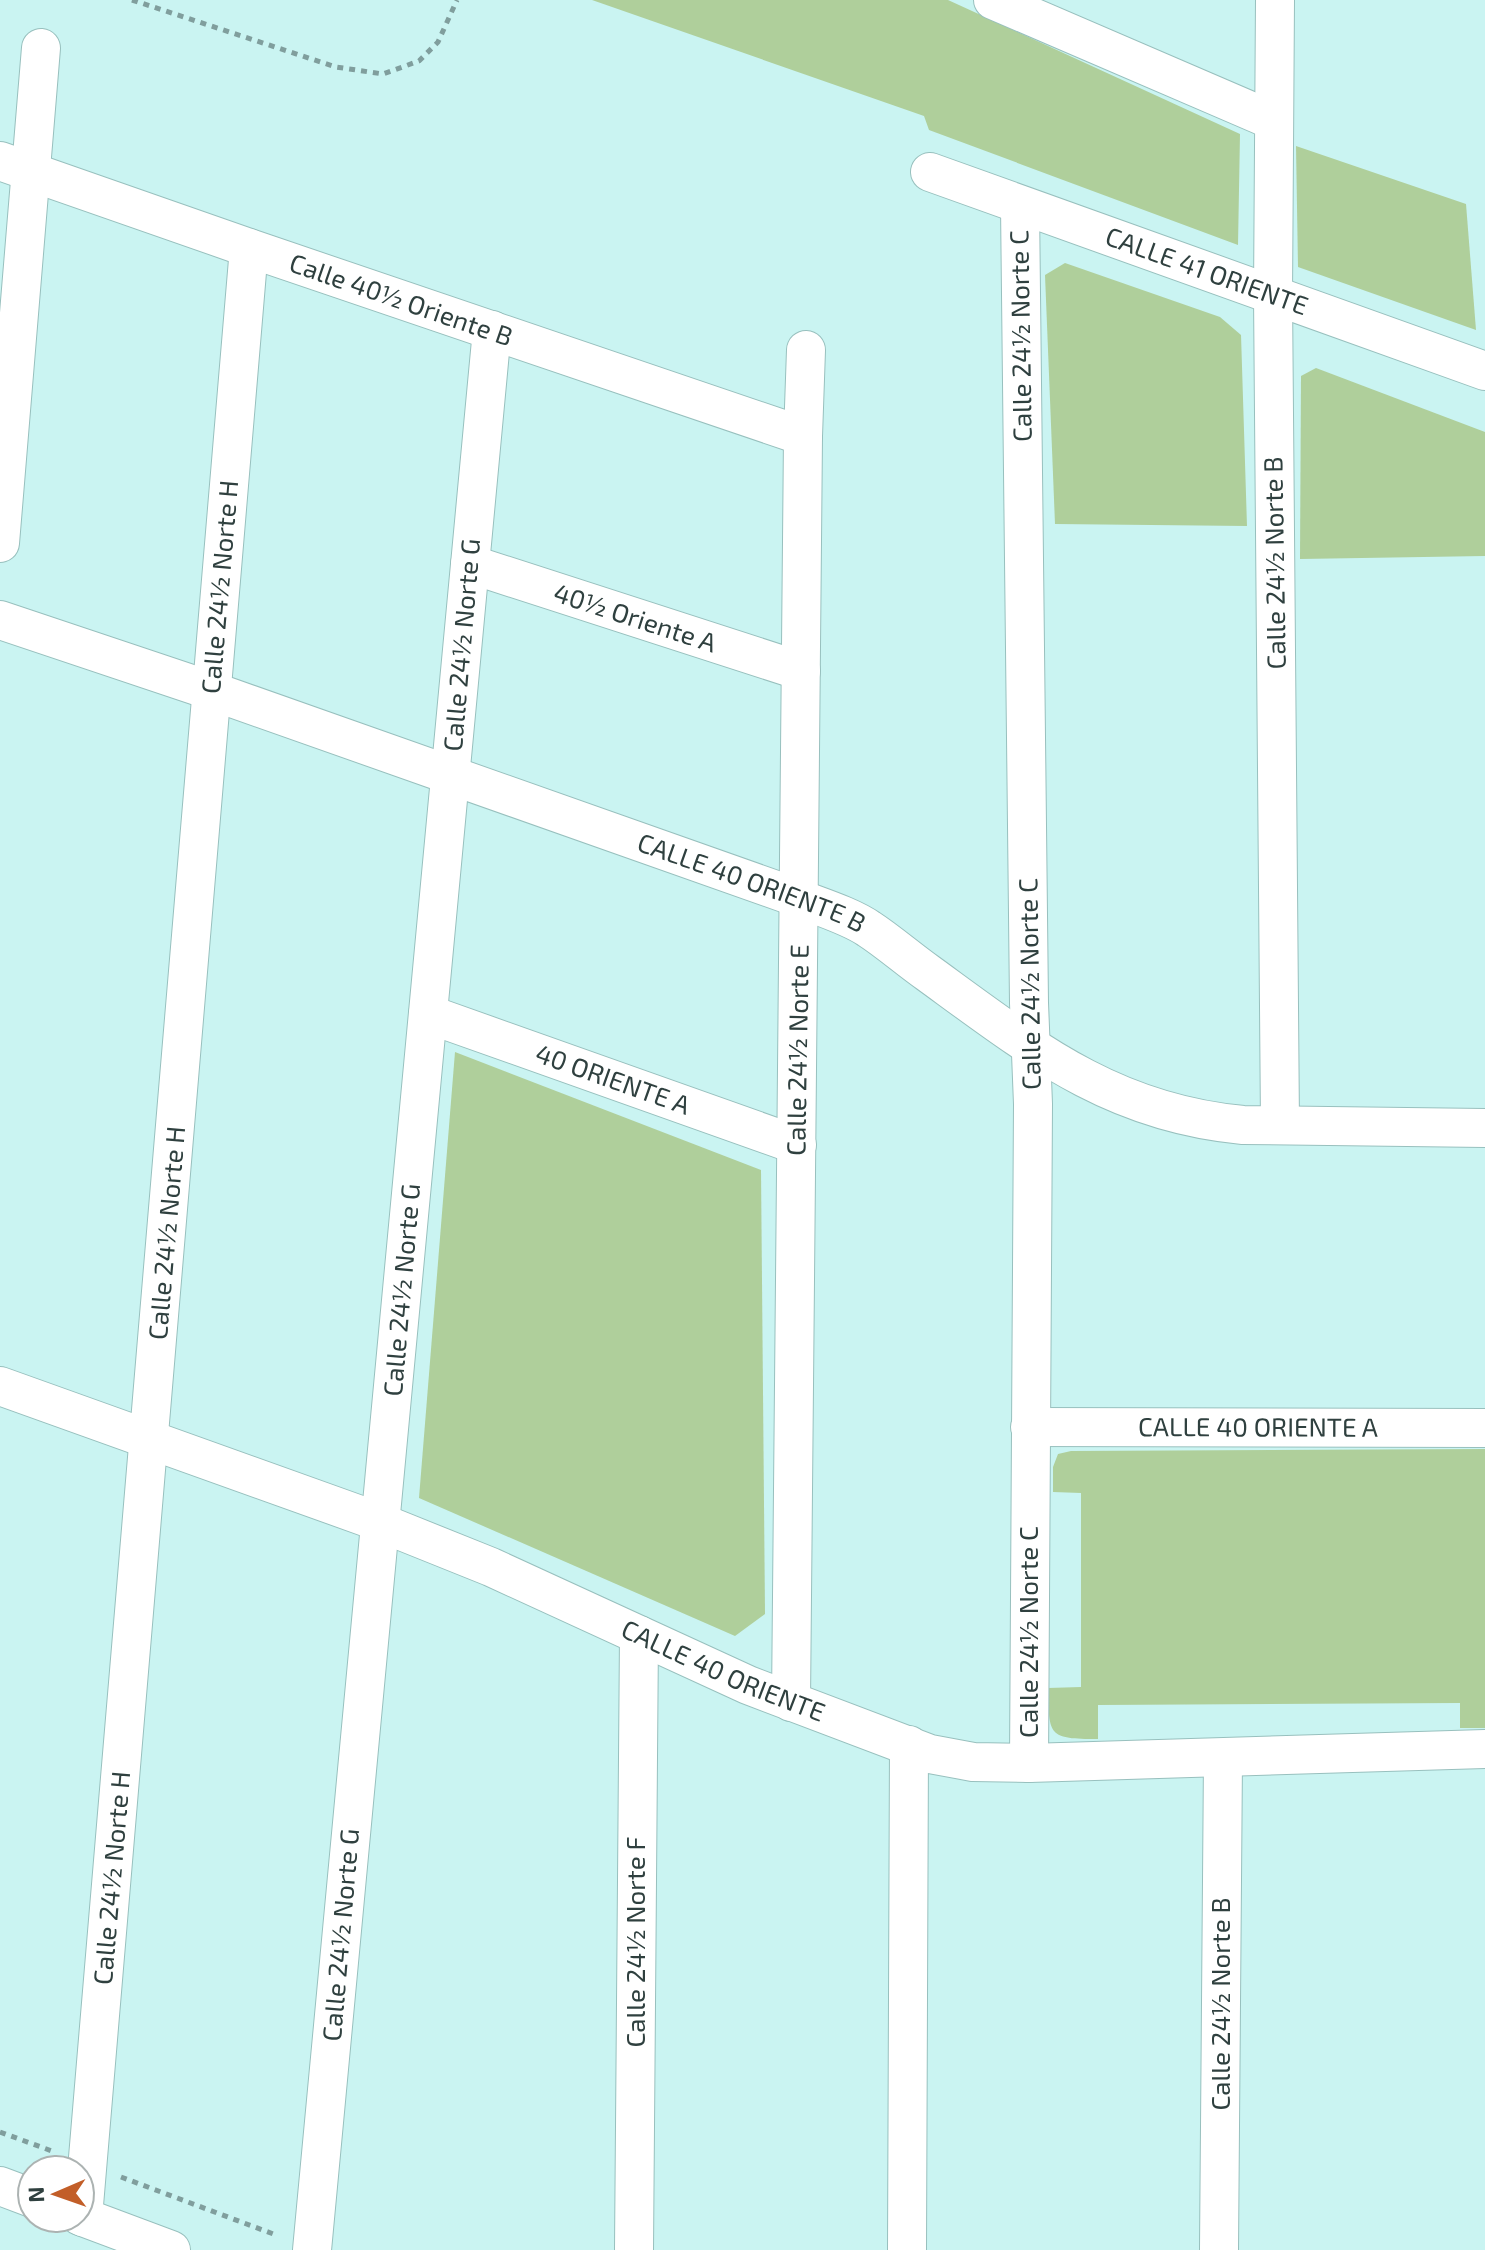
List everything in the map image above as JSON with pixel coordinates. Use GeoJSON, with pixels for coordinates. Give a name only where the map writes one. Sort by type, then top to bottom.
{"type":"FeatureCollection","features":[{"type":"Feature","properties":{"kind":"street"},"geometry":{"type":"LineString","coordinates":[[993,0],[1274,121]]}},
{"type":"Feature","properties":{"kind":"street","name":"Calle 24½ Norte B"},"geometry":{"type":"LineString","coordinates":[[1275,0],[1273,295],[1280,1125]]}},
{"type":"Feature","properties":{"kind":"street"},"geometry":{"type":"LineString","coordinates":[[0,543],[16,167],[41,48]]}},
{"type":"Feature","properties":{"kind":"street","name":"Calle 40½ Oriente B"},"geometry":{"type":"LineString","coordinates":[[16,167],[803,436]]}},
{"type":"Feature","properties":{"kind":"street","name":"CALLE 41 ORIENTE"},"geometry":{"type":"LineString","coordinates":[[930,172],[1485,371]]}},
{"type":"Feature","properties":{"kind":"street","name":"Calle 24½ Norte C"},"geometry":{"type":"LineString","coordinates":[[1020,205],[1033,1104],[1029,1763]]}},
{"type":"Feature","properties":{"kind":"street","name":"Calle 24½ Norte H"},"geometry":{"type":"LineString","coordinates":[[88,2154],[249,248]]}},
{"type":"Feature","properties":{"kind":"street","name":"Calle 24½ Norte G"},"geometry":{"type":"LineString","coordinates":[[312,2249],[492,330]]}},
{"type":"Feature","properties":{"kind":"street","name":"Calle 24½ Norte E"},"geometry":{"type":"LineString","coordinates":[[791,1702],[806,350]]}},
{"type":"Feature","properties":{"kind":"street","name":"40½ Oriente A"},"geometry":{"type":"LineString","coordinates":[[470,564],[801,671]]}},
{"type":"Feature","properties":{"kind":"street","name":"CALLE 40 ORIENTE B"},"geometry":{"type":"LineString","coordinates":[[0,620],[212,691],[799,898],[867,927],[1030,1046],[1080,1077],[1144,1105],[1211,1122],[1485,1128]]}},
{"type":"Feature","properties":{"kind":"street","name":"40 ORIENTE A"},"geometry":{"type":"LineString","coordinates":[[428,1014],[797,1145]]}},
{"type":"Feature","properties":{"kind":"street","name":"CALLE 40 ORIENTE"},"geometry":{"type":"LineString","coordinates":[[0,1386],[380,1522],[491,1567],[748,1685],[930,1754],[973,1762],[1029,1763],[1485,1749]]}},
{"type":"Feature","properties":{"kind":"street","name":"CALLE 40 ORIENTE A"},"geometry":{"type":"LineString","coordinates":[[1030,1427],[1485,1428]]}},
{"type":"Feature","properties":{"kind":"street","name":"Calle 24½ Norte F"},"geometry":{"type":"LineString","coordinates":[[634,2250],[639,1635]]}},
{"type":"Feature","properties":{"kind":"street"},"geometry":{"type":"LineString","coordinates":[[907,2250],[909,1745]]}},
{"type":"Feature","properties":{"kind":"street","name":"Calle 24½ Norte B"},"geometry":{"type":"LineString","coordinates":[[1219,2250],[1223,1758]]}},
{"type":"Feature","properties":{"kind":"street"},"geometry":{"type":"LineString","coordinates":[[96,2221],[171,2250]]}},
{"type":"Feature","properties":{"kind":"path"},"geometry":{"type":"LineString","coordinates":[[132,0],[336,67],[383,74],[419,61],[438,42],[457,0]]}},
{"type":"Feature","properties":{"kind":"path"},"geometry":{"type":"LineString","coordinates":[[0,2132],[60,2154]]}},
{"type":"Feature","properties":{"kind":"path"},"geometry":{"type":"LineString","coordinates":[[96,2167],[312,2249]]}},
{"type":"Feature","properties":{"kind":"green space"},"geometry":{"type":"Polygon","coordinates":[[[592,0],[948,0],[1240,134],[1238,245],[929,130],[924,116],[592,0]]]}},
{"type":"Feature","properties":{"kind":"green space"},"geometry":{"type":"Polygon","coordinates":[[[1296,146],[1466,204],[1476,330],[1298,267],[1296,146]]]}},
{"type":"Feature","properties":{"kind":"green space"},"geometry":{"type":"Polygon","coordinates":[[[1065,263],[1220,317],[1241,335],[1247,526],[1055,524],[1045,275],[1065,263]]]}},
{"type":"Feature","properties":{"kind":"green space"},"geometry":{"type":"Polygon","coordinates":[[[1316,368],[1485,432],[1485,556],[1300,559],[1301,376],[1316,368]]]}},
{"type":"Feature","properties":{"kind":"green space"},"geometry":{"type":"Polygon","coordinates":[[[455,1052],[761,1170],[765,1614],[735,1636],[419,1498],[455,1052]]]}},
{"type":"Feature","properties":{"kind":"green space"},"geometry":{"type":"Polygon","coordinates":[[[1485,1449],[1485,1728],[1460,1728],[1460,1703],[1098,1705],[1098,1739],[1069,1738],[1055,1732],[1049,1716],[1048,1688],[1081,1687],[1081,1493],[1053,1492],[1053,1467],[1058,1454],[1071,1451],[1485,1449]]]}}]}
